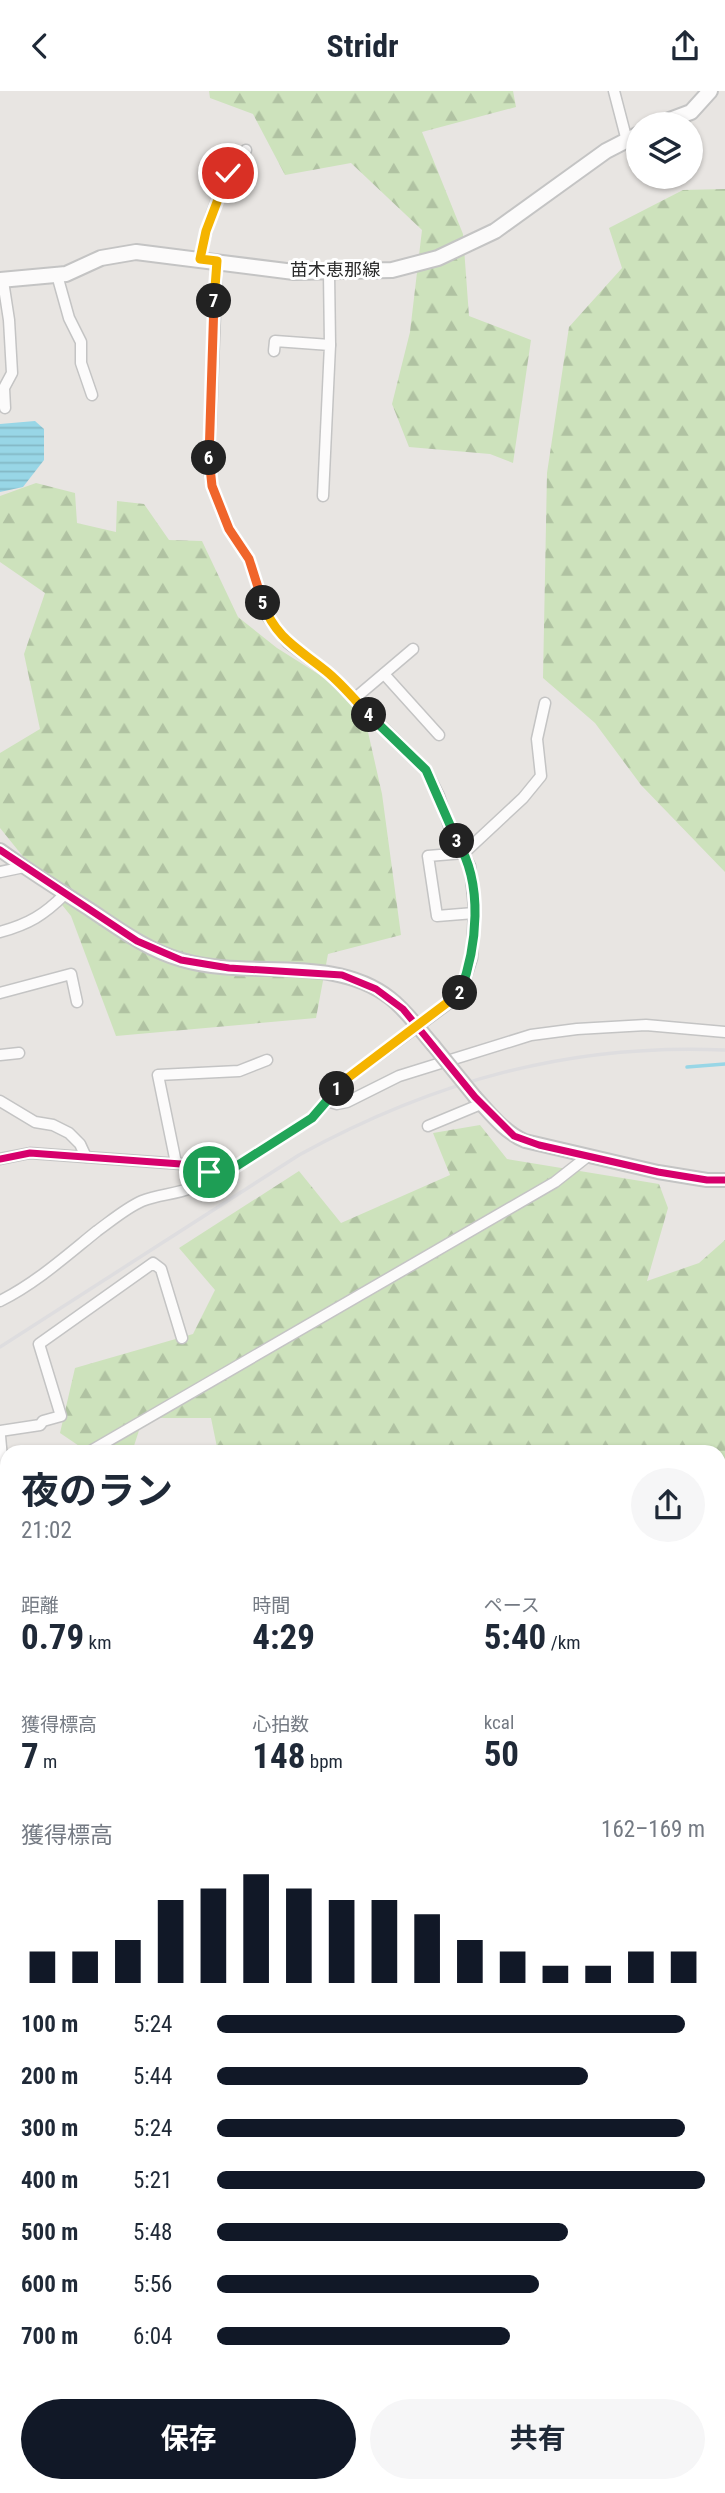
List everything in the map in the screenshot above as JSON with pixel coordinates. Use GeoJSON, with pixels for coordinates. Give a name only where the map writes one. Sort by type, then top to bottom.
{"type":"FeatureCollection","features":[{"type":"Feature","properties":{"kind":"main road"},"geometry":{"type":"LineString","coordinates":[[691,112],[710,91]]}},
{"type":"Feature","properties":{"kind":"main road","name":"苗木恵那線"},"geometry":{"type":"LineString","coordinates":[[2,281],[57,275],[119,253],[159,253],[294,272],[392,270],[438,258],[509,223],[591,161],[626,142]]}},
{"type":"Feature","properties":{"kind":"street"},"geometry":{"type":"LineString","coordinates":[[614,91],[626,121]]}},
{"type":"Feature","properties":{"kind":"street"},"geometry":{"type":"LineString","coordinates":[[200,259],[206,231],[228,173],[246,150]]}},
{"type":"Feature","properties":{"kind":"street"},"geometry":{"type":"LineString","coordinates":[[0,1159],[30,1153],[176,1163],[192,1165],[209,1172],[232,1169],[312,1118],[349,1077],[460,995],[472,958],[474,912],[470,866],[451,832],[439,796],[426,770],[327,672],[288,643],[267,616],[249,559],[229,529],[212,486],[209,447],[217,261]]}},
{"type":"Feature","properties":{"kind":"street"},"geometry":{"type":"LineString","coordinates":[[323,496],[330,345],[329,273]]}},
{"type":"Feature","properties":{"kind":"street"},"geometry":{"type":"LineString","coordinates":[[57,275],[69,318],[81,342],[82,363],[92,395]]}},
{"type":"Feature","properties":{"kind":"street"},"geometry":{"type":"LineString","coordinates":[[2,281],[9,320],[12,373],[4,388],[5,408]]}},
{"type":"Feature","properties":{"kind":"street"},"geometry":{"type":"LineString","coordinates":[[274,351],[275,341],[330,345]]}},
{"type":"Feature","properties":{"kind":"street"},"geometry":{"type":"LineString","coordinates":[[354,699],[413,649]]}},
{"type":"Feature","properties":{"kind":"street"},"geometry":{"type":"LineString","coordinates":[[384,674],[439,735]]}},
{"type":"Feature","properties":{"kind":"street"},"geometry":{"type":"LineString","coordinates":[[474,912],[438,916],[428,856],[464,853],[523,798],[541,776],[537,739],[545,703]]}},
{"type":"Feature","properties":{"kind":"street"},"geometry":{"type":"LineString","coordinates":[[0,850],[137,941],[181,960],[220,967],[328,974],[365,983],[403,1009],[478,1100],[514,1136],[539,1145],[658,1172],[707,1180],[725,1180]]}},
{"type":"Feature","properties":{"kind":"street"},"geometry":{"type":"LineString","coordinates":[[0,872],[24,867]]}},
{"type":"Feature","properties":{"kind":"street"},"geometry":{"type":"LineString","coordinates":[[0,932],[46,914],[65,894]]}},
{"type":"Feature","properties":{"kind":"street"},"geometry":{"type":"LineString","coordinates":[[0,993],[71,974],[77,1002]]}},
{"type":"Feature","properties":{"kind":"street"},"geometry":{"type":"LineString","coordinates":[[327,1101],[337,1104],[347,1102],[399,1076],[531,1035],[646,1025],[725,1032]]}},
{"type":"Feature","properties":{"kind":"street"},"geometry":{"type":"LineString","coordinates":[[0,1055],[19,1053]]}},
{"type":"Feature","properties":{"kind":"street"},"geometry":{"type":"LineString","coordinates":[[176,1163],[158,1075],[239,1071],[267,1060]]}},
{"type":"Feature","properties":{"kind":"street"},"geometry":{"type":"LineString","coordinates":[[428,1126],[478,1100]]}},
{"type":"Feature","properties":{"kind":"street"},"geometry":{"type":"LineString","coordinates":[[0,1101],[34,1122],[53,1125],[69,1132],[86,1157]]}},
{"type":"Feature","properties":{"kind":"street"},"geometry":{"type":"LineString","coordinates":[[101,1445],[555,1182],[588,1156]]}},
{"type":"Feature","properties":{"kind":"street"},"geometry":{"type":"LineString","coordinates":[[0,1301],[47,1272],[118,1215],[143,1201],[164,1197],[202,1183],[209,1172]]}},
{"type":"Feature","properties":{"kind":"street"},"geometry":{"type":"LineString","coordinates":[[0,1433],[40,1425],[43,1421],[61,1416],[39,1344],[153,1263],[161,1269],[182,1338]]}},
{"type":"Feature","properties":{"kind":"green space"},"geometry":{"type":"Polygon","coordinates":[[[209,91],[513,91],[516,107],[422,132],[463,234],[469,316],[531,340],[513,463],[490,454],[409,447],[392,404],[410,332],[422,230],[351,163],[285,175],[253,114],[210,98],[209,91]]]}},
{"type":"Feature","properties":{"kind":"green space"},"geometry":{"type":"Polygon","coordinates":[[[725,189],[725,872],[641,785],[595,723],[543,678],[547,473],[569,327],[622,268],[609,228],[683,190],[725,189]]]}},
{"type":"Feature","properties":{"kind":"green space"},"geometry":{"type":"Polygon","coordinates":[[[36,483],[75,493],[77,523],[116,532],[117,501],[144,504],[169,540],[202,541],[238,617],[277,648],[361,701],[382,794],[401,935],[328,954],[316,1018],[116,1036],[71,916],[0,828],[0,753],[40,729],[24,654],[45,593],[0,562],[0,496],[36,483]]]}},
{"type":"Feature","properties":{"kind":"green space"},"geometry":{"type":"Polygon","coordinates":[[[480,1125],[507,1159],[659,1184],[668,1208],[647,1281],[699,1263],[725,1240],[725,1445],[217,1445],[211,1418],[143,1418],[134,1445],[78,1445],[60,1433],[75,1368],[193,1334],[215,1290],[179,1248],[299,1171],[341,1223],[450,1175],[433,1133],[480,1125]]]}},
{"type":"Feature","properties":{"kind":"water"},"geometry":{"type":"Polygon","coordinates":[[[35,421],[44,429],[44,460],[23,487],[0,492],[0,424],[35,421]]]}},
{"type":"Feature","properties":{"kind":"waterway"},"geometry":{"type":"LineString","coordinates":[[687,1067],[725,1064]]}},
{"type":"Feature","properties":{"kind":"railway"},"geometry":{"type":"LineString","coordinates":[[0,1347],[299,1155],[401,1106],[504,1072],[558,1061],[668,1049],[725,1050]]}},
{"type":"Feature","properties":{"kind":"cycle path"},"geometry":{"type":"LineString","coordinates":[[0,1159],[30,1153],[181,1164],[214,1173],[232,1169],[312,1118],[349,1077],[460,995],[472,958],[474,908],[470,866],[451,832],[439,796],[426,770],[327,672],[288,643],[267,616],[249,559],[229,528],[212,486],[209,468],[217,261]]}},
{"type":"Feature","properties":{"kind":"cycle path"},"geometry":{"type":"LineString","coordinates":[[0,850],[137,941],[181,960],[229,968],[342,975],[376,989],[403,1009],[475,1097],[514,1136],[539,1145],[658,1172],[707,1180],[725,1180]]}},
{"type":"Feature","properties":{"kind":"route"},"geometry":{"type":"LineString","coordinates":[[209,1172],[232,1169],[312,1118],[349,1077],[460,995],[472,958],[474,933],[470,866],[451,832],[439,796],[426,770],[327,672],[288,643],[267,616],[249,559],[229,529],[212,486],[209,468],[217,261],[200,259],[206,231],[228,173]]}}]}
